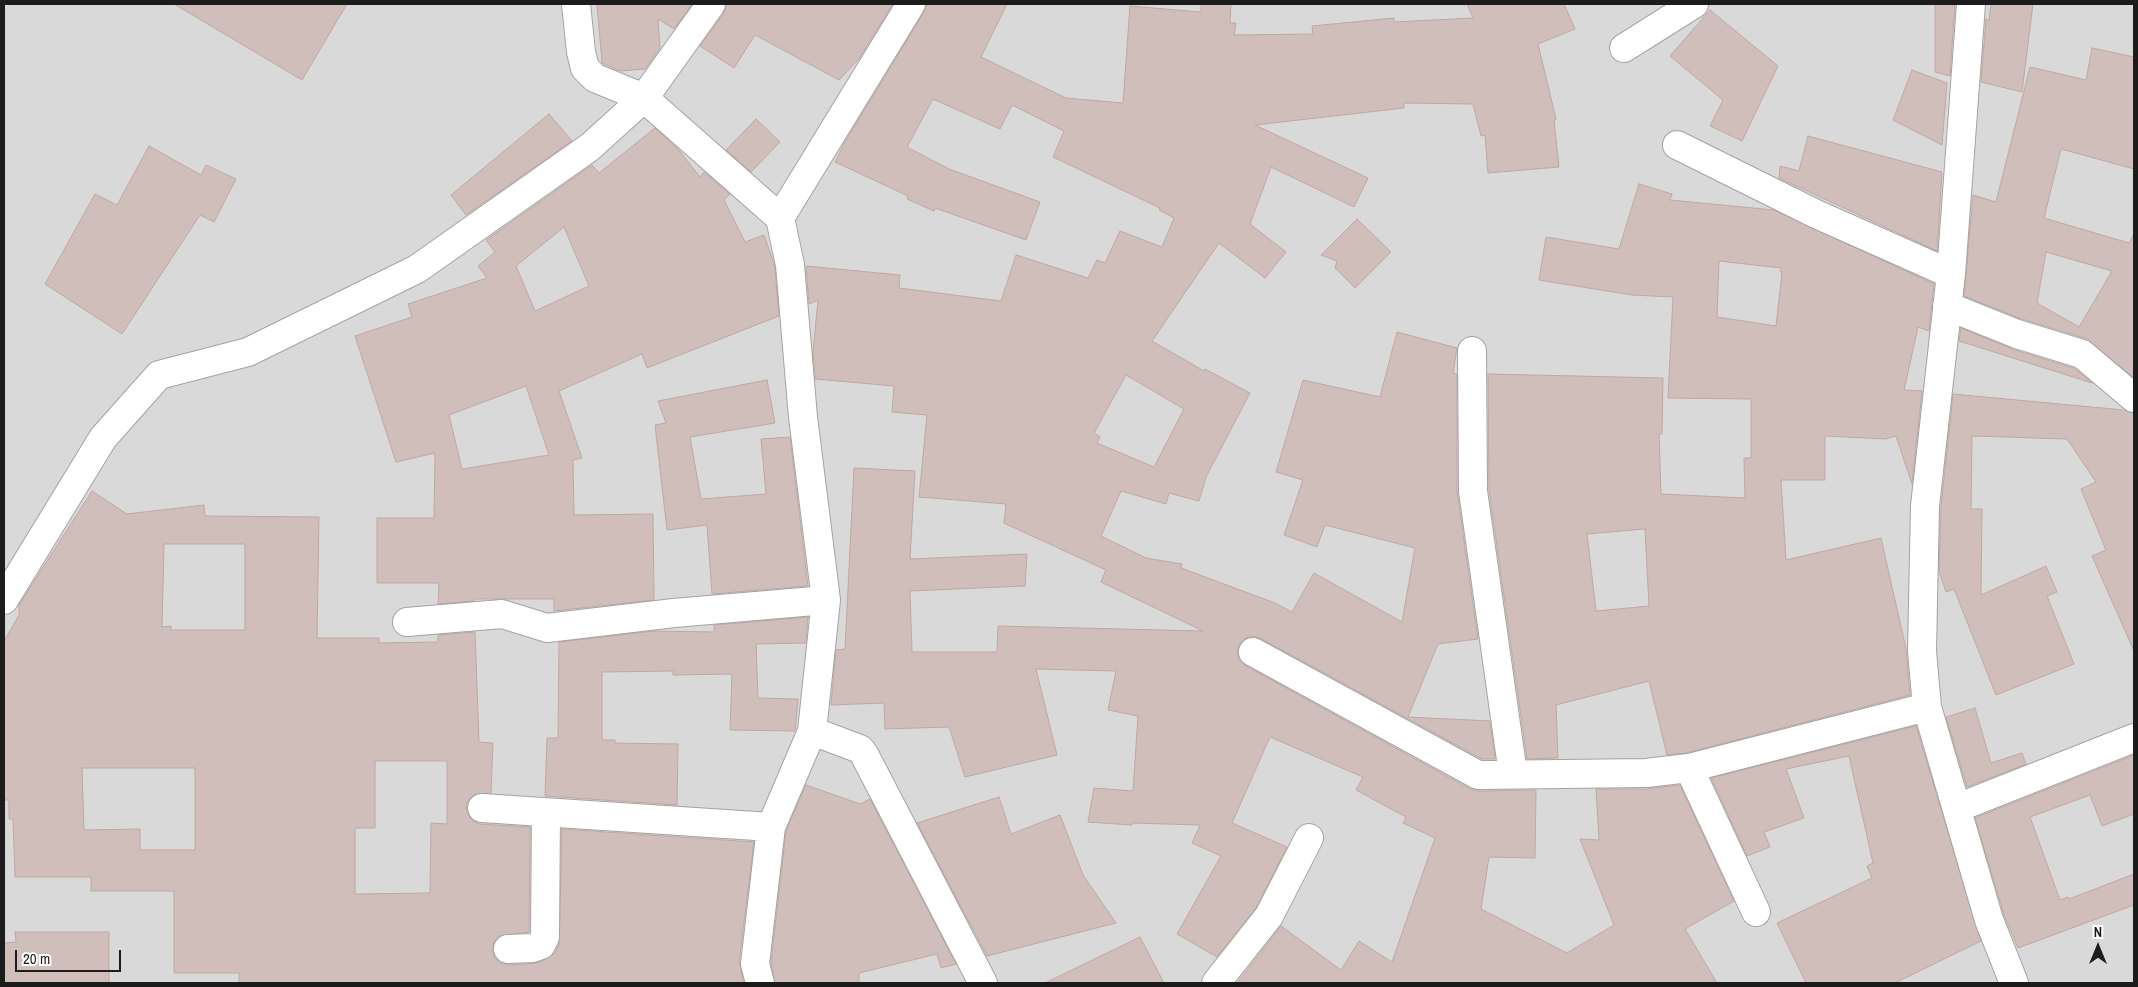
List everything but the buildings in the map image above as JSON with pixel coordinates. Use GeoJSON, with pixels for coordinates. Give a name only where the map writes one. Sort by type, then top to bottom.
{"type":"FeatureCollection","features":[{"type":"Feature","properties":{"kind":"street"},"geometry":{"type":"LineString","coordinates":[[576,4],[580,52],[585,68],[595,78],[644,98],[780,218],[790,265],[803,417],[826,600],[812,731],[770,827],[755,964],[760,983]]}},
{"type":"Feature","properties":{"kind":"street"},"geometry":{"type":"LineString","coordinates":[[4,600],[103,438],[159,375],[248,352],[418,269],[590,147],[644,98],[711,4]]}},
{"type":"Feature","properties":{"kind":"street"},"geometry":{"type":"LineString","coordinates":[[780,218],[911,4]]}},
{"type":"Feature","properties":{"kind":"street"},"geometry":{"type":"LineString","coordinates":[[1624,48],[1694,4]]}},
{"type":"Feature","properties":{"kind":"street"},"geometry":{"type":"LineString","coordinates":[[1971,4],[1951,274],[1925,506],[1922,651],[1927,707],[1989,920],[2014,983]]}},
{"type":"Feature","properties":{"kind":"street"},"geometry":{"type":"LineString","coordinates":[[1676,144],[1816,214],[1951,274]]}},
{"type":"Feature","properties":{"kind":"street"},"geometry":{"type":"LineString","coordinates":[[1947,306],[2017,334],[2082,354],[2134,398]]}},
{"type":"Feature","properties":{"kind":"street"},"geometry":{"type":"LineString","coordinates":[[1472,351],[1473,491],[1513,774]]}},
{"type":"Feature","properties":{"kind":"street"},"geometry":{"type":"LineString","coordinates":[[407,622],[502,614],[547,628],[674,613],[826,600]]}},
{"type":"Feature","properties":{"kind":"street"},"geometry":{"type":"LineString","coordinates":[[1253,652],[1478,775],[1646,773],[1689,768],[1927,707]]}},
{"type":"Feature","properties":{"kind":"street"},"geometry":{"type":"LineString","coordinates":[[812,731],[860,749],[864,754],[983,983]]}},
{"type":"Feature","properties":{"kind":"street"},"geometry":{"type":"LineString","coordinates":[[1957,808],[2134,738]]}},
{"type":"Feature","properties":{"kind":"street"},"geometry":{"type":"LineString","coordinates":[[1689,768],[1756,912]]}},
{"type":"Feature","properties":{"kind":"street"},"geometry":{"type":"LineString","coordinates":[[482,808],[770,827]]}},
{"type":"Feature","properties":{"kind":"street"},"geometry":{"type":"LineString","coordinates":[[508,949],[532,948],[541,945],[545,937],[546,813]]}},
{"type":"Feature","properties":{"kind":"street"},"geometry":{"type":"LineString","coordinates":[[1216,983],[1269,916],[1309,838]]}},
{"type":"Feature","properties":{"kind":"shaded area"},"geometry":{"type":"Polygon","coordinates":[[[4,4],[2134,4],[2134,983],[4,983],[4,4]]]}}]}
